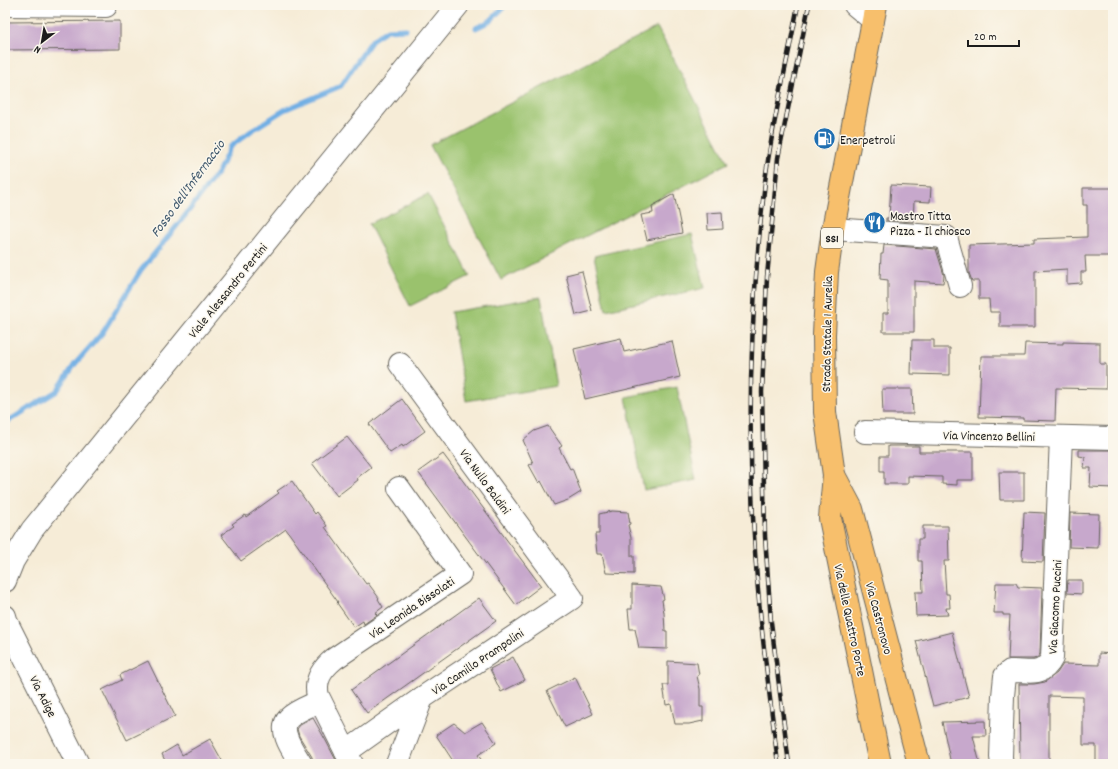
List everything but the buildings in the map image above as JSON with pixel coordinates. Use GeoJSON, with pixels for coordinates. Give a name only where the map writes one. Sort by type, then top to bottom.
{"type":"FeatureCollection","features":[{"type":"Feature","properties":{"kind":"main road","name":"Strada Statale 1 Aurelia"},"geometry":{"type":"LineString","coordinates":[[834,475],[825,412],[824,335],[827,272],[833,229],[874,13]]}},
{"type":"Feature","properties":{"kind":"main road","name":"Via delle Quattro Porte"},"geometry":{"type":"LineString","coordinates":[[834,475],[830,518],[880,764]]}},
{"type":"Feature","properties":{"kind":"main road","name":"Via Castronovo"},"geometry":{"type":"LineString","coordinates":[[834,475],[852,509],[919,764]]}},
{"type":"Feature","properties":{"kind":"street"},"geometry":{"type":"LineString","coordinates":[[5,5],[106,6]]}},
{"type":"Feature","properties":{"kind":"street","name":"Viale Alessandro Pertini"},"geometry":{"type":"LineString","coordinates":[[5,581],[13,561],[32,530],[458,5]]}},
{"type":"Feature","properties":{"kind":"street"},"geometry":{"type":"LineString","coordinates":[[855,5],[874,13]]}},
{"type":"Feature","properties":{"kind":"street"},"geometry":{"type":"LineString","coordinates":[[833,229],[946,237],[960,286]]}},
{"type":"Feature","properties":{"kind":"street","name":"Via Nullo Baldini"},"geometry":{"type":"LineString","coordinates":[[400,364],[572,598]]}},
{"type":"Feature","properties":{"kind":"street","name":"Via Vincenzo Bellini"},"geometry":{"type":"LineString","coordinates":[[864,432],[1113,438]]}},
{"type":"Feature","properties":{"kind":"street","name":"Via Giacomo Puccini"},"geometry":{"type":"LineString","coordinates":[[1002,764],[1003,696],[1005,676],[1010,671],[1041,671],[1048,666],[1052,658],[1060,437]]}},
{"type":"Feature","properties":{"kind":"street","name":"Via Leonida Bissolati"},"geometry":{"type":"LineString","coordinates":[[320,701],[317,692],[317,680],[323,668],[460,574],[399,488]]}},
{"type":"Feature","properties":{"kind":"street","name":"Via Camillo Prampolini"},"geometry":{"type":"LineString","coordinates":[[397,764],[422,698],[572,598]]}},
{"type":"Feature","properties":{"kind":"street","name":"Via Adige"},"geometry":{"type":"LineString","coordinates":[[7,621],[78,764]]}},
{"type":"Feature","properties":{"kind":"street"},"geometry":{"type":"LineString","coordinates":[[300,764],[285,734],[285,724],[290,717],[320,701],[349,758],[422,698]]}},
{"type":"Feature","properties":{"kind":"green space"},"geometry":{"type":"Polygon","coordinates":[[[657,27],[728,163],[501,280],[430,145],[657,27]]]}},
{"type":"Feature","properties":{"kind":"green space"},"geometry":{"type":"Polygon","coordinates":[[[428,194],[470,276],[410,306],[369,224],[428,194]]]}},
{"type":"Feature","properties":{"kind":"green space"},"geometry":{"type":"Polygon","coordinates":[[[692,234],[705,288],[606,310],[594,256],[692,234]]]}},
{"type":"Feature","properties":{"kind":"green space"},"geometry":{"type":"Polygon","coordinates":[[[541,297],[556,386],[466,401],[451,312],[541,297]]]}},
{"type":"Feature","properties":{"kind":"green space"},"geometry":{"type":"Polygon","coordinates":[[[677,387],[696,480],[644,490],[626,397],[677,387]]]}},
{"type":"Feature","properties":{"kind":"waterway","name":"Fosso dell'Infernaccio"},"geometry":{"type":"LineString","coordinates":[[476,28],[490,21],[506,5]]}},
{"type":"Feature","properties":{"kind":"waterway","name":"Fosso dell'Infernaccio"},"geometry":{"type":"LineString","coordinates":[[5,423],[57,391],[75,364],[103,332],[141,270],[218,172],[230,147],[251,131],[284,110],[341,86],[373,39],[387,30],[406,29]]}},
{"type":"Feature","properties":{"kind":"railway"},"geometry":{"type":"LineString","coordinates":[[778,764],[764,650],[756,564],[751,447],[752,358],[756,270],[765,182],[776,116],[798,5]]}},
{"type":"Feature","properties":{"kind":"railway"},"geometry":{"type":"LineString","coordinates":[[789,764],[771,622],[765,536],[762,392],[767,277],[778,158],[809,5]]}},
{"type":"Feature","properties":{"kind":"place","name":"Enerpetroli"},"geometry":{"type":"Point","coordinates":[825,139]}},
{"type":"Feature","properties":{"kind":"place","name":"Mastro Titta Pizza - Il chiosco"},"geometry":{"type":"Point","coordinates":[874,222]}}]}
